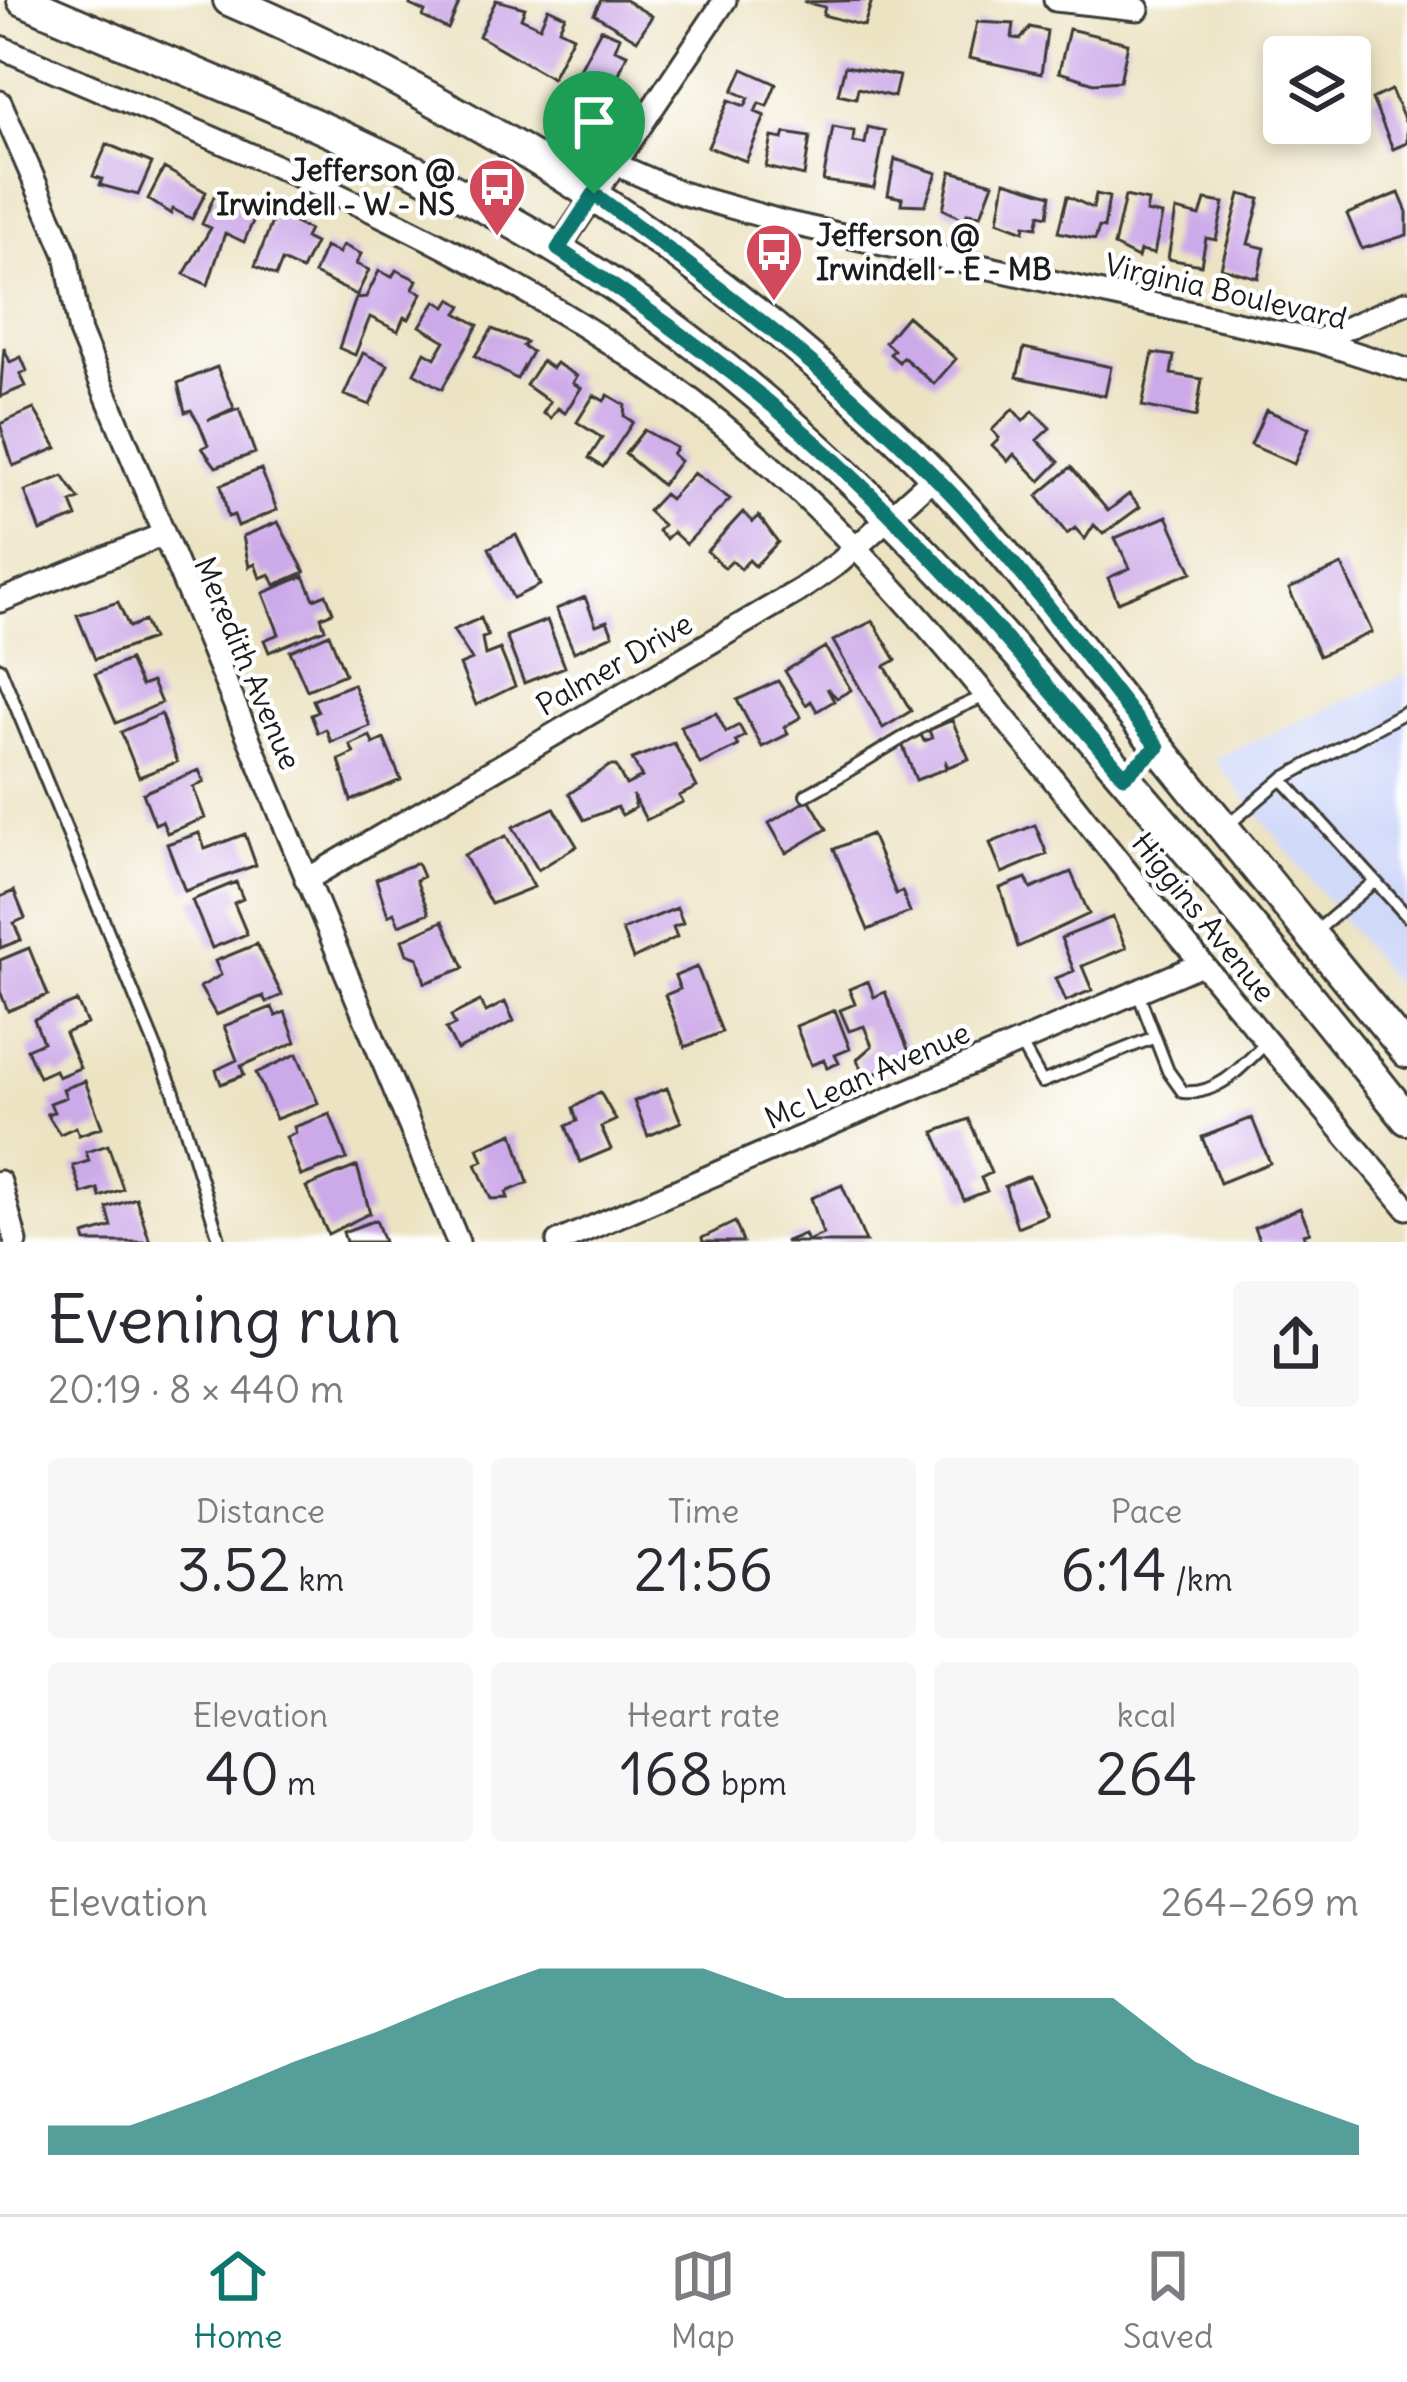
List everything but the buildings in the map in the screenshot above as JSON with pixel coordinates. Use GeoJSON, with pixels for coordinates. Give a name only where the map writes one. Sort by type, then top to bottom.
{"type":"FeatureCollection","features":[{"type":"Feature","properties":{"kind":"main road"},"geometry":{"type":"LineString","coordinates":[[23,0],[403,167],[558,249],[667,320],[795,424],[890,517],[1124,776],[1282,961],[1407,1119]]}},
{"type":"Feature","properties":{"kind":"main road"},"geometry":{"type":"LineString","coordinates":[[250,4],[452,106],[594,194],[758,318],[935,476],[1407,1052]]}},
{"type":"Feature","properties":{"kind":"main road"},"geometry":{"type":"LineString","coordinates":[[1124,776],[1158,747]]}},
{"type":"Feature","properties":{"kind":"main road"},"geometry":{"type":"LineString","coordinates":[[1282,961],[1311,935]]}},
{"type":"Feature","properties":{"kind":"street"},"geometry":{"type":"LineString","coordinates":[[558,249],[725,0]]}},
{"type":"Feature","properties":{"kind":"street"},"geometry":{"type":"LineString","coordinates":[[1055,0],[1138,9]]}},
{"type":"Feature","properties":{"kind":"street","name":"Higgins Avenue"},"geometry":{"type":"LineString","coordinates":[[0,47],[338,194],[563,310],[671,385],[858,546],[1407,1208]]}},
{"type":"Feature","properties":{"kind":"street","name":"Meredith Avenue"},"geometry":{"type":"LineString","coordinates":[[0,102],[66,254],[80,332],[458,1242]]}},
{"type":"Feature","properties":{"kind":"street","name":"Virginia Boulevard"},"geometry":{"type":"LineString","coordinates":[[615,164],[680,194],[1317,341],[1407,370]]}},
{"type":"Feature","properties":{"kind":"street"},"geometry":{"type":"LineString","coordinates":[[1317,341],[1407,302]]}},
{"type":"Feature","properties":{"kind":"street","name":"Palmer Drive"},"geometry":{"type":"LineString","coordinates":[[306,880],[800,590],[858,546],[935,476]]}},
{"type":"Feature","properties":{"kind":"street"},"geometry":{"type":"LineString","coordinates":[[0,601],[162,535]]}},
{"type":"Feature","properties":{"kind":"street","name":"Mc Lean Avenue"},"geometry":{"type":"LineString","coordinates":[[558,1242],[1201,964]]}},
{"type":"Feature","properties":{"kind":"street"},"geometry":{"type":"LineString","coordinates":[[0,1182],[16,1242]]}},
{"type":"Feature","properties":{"kind":"lane"},"geometry":{"type":"LineString","coordinates":[[0,668],[174,1092],[220,1242]]}},
{"type":"Feature","properties":{"kind":"lane"},"geometry":{"type":"LineString","coordinates":[[806,795],[855,769],[886,743],[986,696]]}},
{"type":"Feature","properties":{"kind":"lane"},"geometry":{"type":"LineString","coordinates":[[1225,828],[1282,779],[1407,711]]}},
{"type":"Feature","properties":{"kind":"lane"},"geometry":{"type":"LineString","coordinates":[[1282,779],[1407,916]]}},
{"type":"Feature","properties":{"kind":"lane"},"geometry":{"type":"LineString","coordinates":[[1311,935],[1375,880]]}},
{"type":"Feature","properties":{"kind":"lane"},"geometry":{"type":"LineString","coordinates":[[1137,992],[1175,1086],[1195,1094],[1228,1079],[1267,1042]]}},
{"type":"Feature","properties":{"kind":"lane"},"geometry":{"type":"LineString","coordinates":[[1019,1041],[1042,1082],[1155,1037]]}},
{"type":"Feature","properties":{"kind":"shaded area"},"geometry":{"type":"Polygon","coordinates":[[[1407,673],[1407,1000],[1214,759],[1407,673]]]}},
{"type":"Feature","properties":{"kind":"place","name":"Jefferson @ Irwindell - W - NS"},"geometry":{"type":"Point","coordinates":[497,238]}},
{"type":"Feature","properties":{"kind":"place","name":"Jefferson @ Irwindell - E - MB"},"geometry":{"type":"Point","coordinates":[774,303]}},
{"type":"Feature","properties":{"kind":"route"},"geometry":{"type":"LineString","coordinates":[[594,194],[758,318],[883,425],[985,531],[1158,747],[1124,776],[963,593],[795,424],[667,320],[558,249],[594,194]]}}]}
